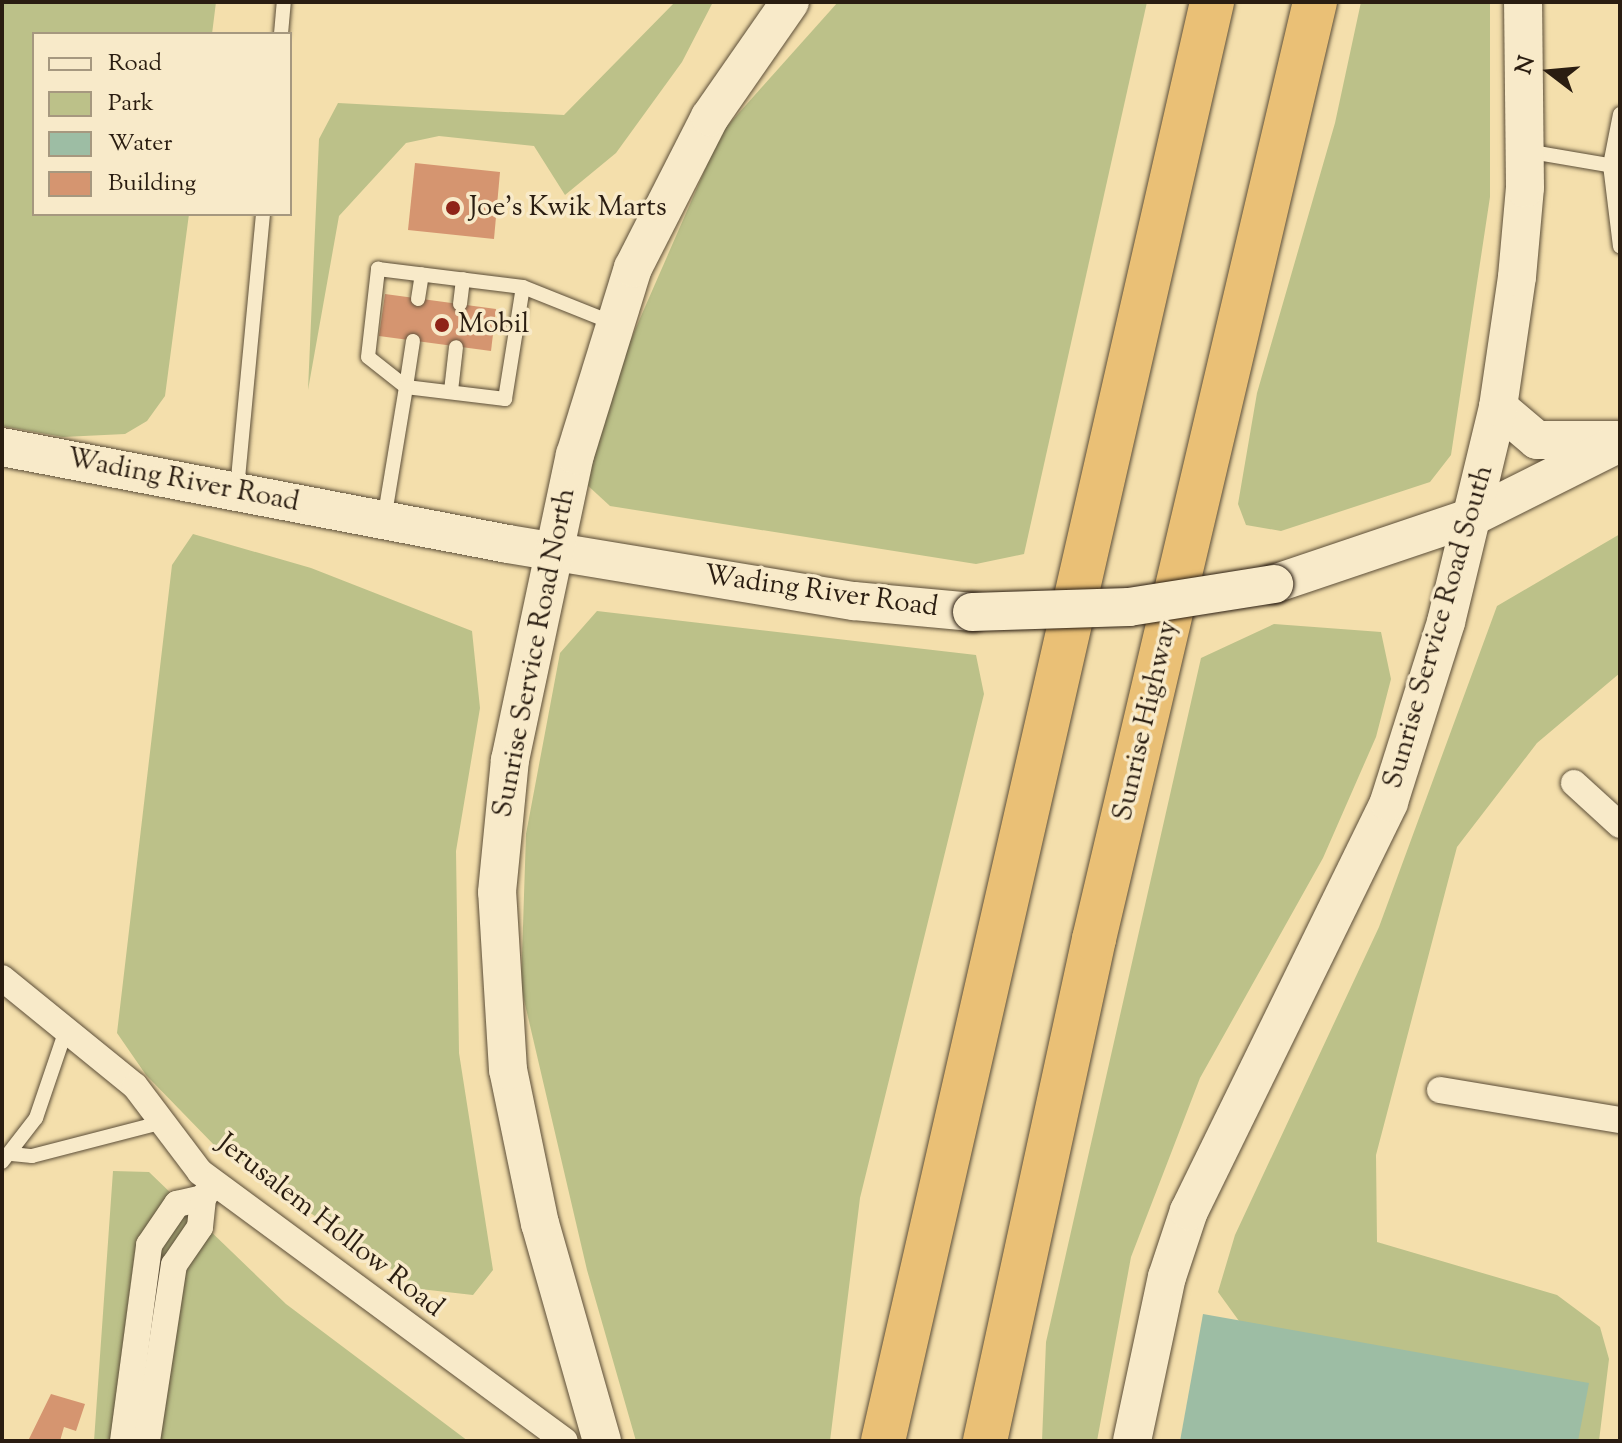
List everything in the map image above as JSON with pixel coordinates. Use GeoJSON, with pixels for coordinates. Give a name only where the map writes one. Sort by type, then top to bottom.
{"type":"FeatureCollection","features":[{"type":"Feature","properties":{"kind":"highway"},"geometry":{"type":"LineString","coordinates":[[883,1441],[1212,2]]}},
{"type":"Feature","properties":{"kind":"highway","name":"Sunrise Highway"},"geometry":{"type":"LineString","coordinates":[[985,1441],[1091,954],[1315,2]]}},
{"type":"Feature","properties":{"kind":"street","name":"Sunrise Service Road North"},"geometry":{"type":"LineString","coordinates":[[602,1441],[527,1168],[500,990],[497,892],[504,805],[553,550],[613,323],[676,176],[790,2]]}},
{"type":"Feature","properties":{"kind":"street","name":"Sunrise Service Road South"},"geometry":{"type":"LineString","coordinates":[[1132,1441],[1167,1277],[1189,1211],[1389,802],[1424,698],[1498,407],[1517,277],[1525,151],[1523,2]]}},
{"type":"Feature","properties":{"kind":"street"},"geometry":{"type":"LineString","coordinates":[[1498,407],[1537,440],[1620,441]]}},
{"type":"Feature","properties":{"kind":"street","name":"Wading River Road"},"geometry":{"type":"LineString","coordinates":[[2,447],[553,550],[854,601],[972,612],[1129,607],[1274,584],[1472,517],[1620,441]]}},
{"type":"Feature","properties":{"kind":"street"},"geometry":{"type":"LineString","coordinates":[[1574,783],[1620,825]]}},
{"type":"Feature","properties":{"kind":"street","name":"Jerusalem Hollow Road"},"geometry":{"type":"LineString","coordinates":[[2,978],[135,1086],[208,1190],[565,1441]]}},
{"type":"Feature","properties":{"kind":"street"},"geometry":{"type":"LineString","coordinates":[[1440,1090],[1620,1120]]}},
{"type":"Feature","properties":{"kind":"street"},"geometry":{"type":"LineString","coordinates":[[123,1441],[149,1245],[177,1204],[208,1190]]}},
{"type":"Feature","properties":{"kind":"street"},"geometry":{"type":"LineString","coordinates":[[147,1441],[174,1265],[200,1227],[208,1190]]}},
{"type":"Feature","properties":{"kind":"street"},"geometry":{"type":"LineString","coordinates":[[132,1360],[161,1364]]}},
{"type":"Feature","properties":{"kind":"lane"},"geometry":{"type":"LineString","coordinates":[[281,32],[284,2]]}},
{"type":"Feature","properties":{"kind":"lane"},"geometry":{"type":"LineString","coordinates":[[1620,114],[1615,166],[1620,246]]}},
{"type":"Feature","properties":{"kind":"lane"},"geometry":{"type":"LineString","coordinates":[[1525,151],[1615,166]]}},
{"type":"Feature","properties":{"kind":"lane"},"geometry":{"type":"LineString","coordinates":[[237,490],[263,216]]}},
{"type":"Feature","properties":{"kind":"lane"},"geometry":{"type":"LineString","coordinates":[[523,287],[505,399],[406,387],[368,357],[378,269],[523,287],[613,323]]}},
{"type":"Feature","properties":{"kind":"lane"},"geometry":{"type":"LineString","coordinates":[[418,299],[422,274]]}},
{"type":"Feature","properties":{"kind":"lane"},"geometry":{"type":"LineString","coordinates":[[460,304],[463,279]]}},
{"type":"Feature","properties":{"kind":"lane"},"geometry":{"type":"LineString","coordinates":[[383,520],[413,341]]}},
{"type":"Feature","properties":{"kind":"lane"},"geometry":{"type":"LineString","coordinates":[[451,391],[456,347]]}},
{"type":"Feature","properties":{"kind":"lane"},"geometry":{"type":"LineString","coordinates":[[7,1158],[36,1118],[66,1030]]}},
{"type":"Feature","properties":{"kind":"lane"},"geometry":{"type":"LineString","coordinates":[[7,1158],[32,1156],[163,1122]]}},
{"type":"Feature","properties":{"kind":"green space"},"geometry":{"type":"Polygon","coordinates":[[[2,2],[216,2],[212,32],[32,32],[32,216],[189,216],[165,396],[147,421],[125,434],[63,437],[2,426],[2,2]]]}},
{"type":"Feature","properties":{"kind":"green space"},"geometry":{"type":"Polygon","coordinates":[[[675,2],[713,2],[682,62],[616,153],[565,195],[534,146],[439,136],[406,143],[339,216],[308,390],[319,139],[338,103],[564,115],[675,2]]]}},
{"type":"Feature","properties":{"kind":"green space"},"geometry":{"type":"Polygon","coordinates":[[[838,2],[1147,2],[1024,554],[976,564],[610,506],[585,483],[628,346],[721,133],[838,2]]]}},
{"type":"Feature","properties":{"kind":"green space"},"geometry":{"type":"Polygon","coordinates":[[[1361,2],[1490,2],[1490,197],[1451,455],[1430,482],[1281,531],[1246,525],[1238,504],[1257,393],[1335,123],[1361,2]]]}},
{"type":"Feature","properties":{"kind":"green space"},"geometry":{"type":"Polygon","coordinates":[[[193,534],[311,568],[472,631],[480,708],[456,851],[459,1053],[493,1270],[473,1295],[420,1289],[217,1148],[146,1075],[117,1033],[172,565],[193,534]]]}},
{"type":"Feature","properties":{"kind":"green space"},"geometry":{"type":"Polygon","coordinates":[[[1620,534],[1620,673],[1537,743],[1457,847],[1376,1155],[1377,1242],[1557,1295],[1600,1327],[1609,1359],[1599,1441],[1466,1441],[1260,1350],[1218,1292],[1235,1235],[1379,927],[1497,606],[1620,534]]]}},
{"type":"Feature","properties":{"kind":"green space"},"geometry":{"type":"Polygon","coordinates":[[[597,611],[976,655],[984,694],[860,1198],[830,1441],[636,1441],[587,1270],[521,987],[526,834],[560,653],[597,611]]]}},
{"type":"Feature","properties":{"kind":"green space"},"geometry":{"type":"Polygon","coordinates":[[[1274,624],[1381,632],[1391,679],[1376,737],[1323,858],[1200,1078],[1131,1257],[1097,1441],[1042,1441],[1046,1342],[1201,658],[1274,624]]]}},
{"type":"Feature","properties":{"kind":"green space"},"geometry":{"type":"Polygon","coordinates":[[[113,1171],[149,1172],[286,1304],[468,1441],[94,1441],[113,1171]]]}},
{"type":"Feature","properties":{"kind":"water"},"geometry":{"type":"Polygon","coordinates":[[[1203,1314],[1589,1383],[1578,1441],[1180,1441],[1203,1314]]]}},
{"type":"Feature","properties":{"kind":"building"},"geometry":{"type":"Polygon","coordinates":[[[415,163],[500,172],[494,239],[408,230],[415,163]]]}},
{"type":"Feature","properties":{"kind":"building"},"geometry":{"type":"Polygon","coordinates":[[[385,294],[496,309],[491,351],[379,336],[385,294]]]}},
{"type":"Feature","properties":{"kind":"building"},"geometry":{"type":"Polygon","coordinates":[[[51,1394],[85,1404],[76,1431],[64,1427],[60,1441],[28,1441],[51,1394]]]}},
{"type":"Feature","properties":{"kind":"place","name":"Joe's Kwik Marts"},"geometry":{"type":"Point","coordinates":[453,208]}},
{"type":"Feature","properties":{"kind":"place","name":"Mobil"},"geometry":{"type":"Point","coordinates":[442,325]}}]}
